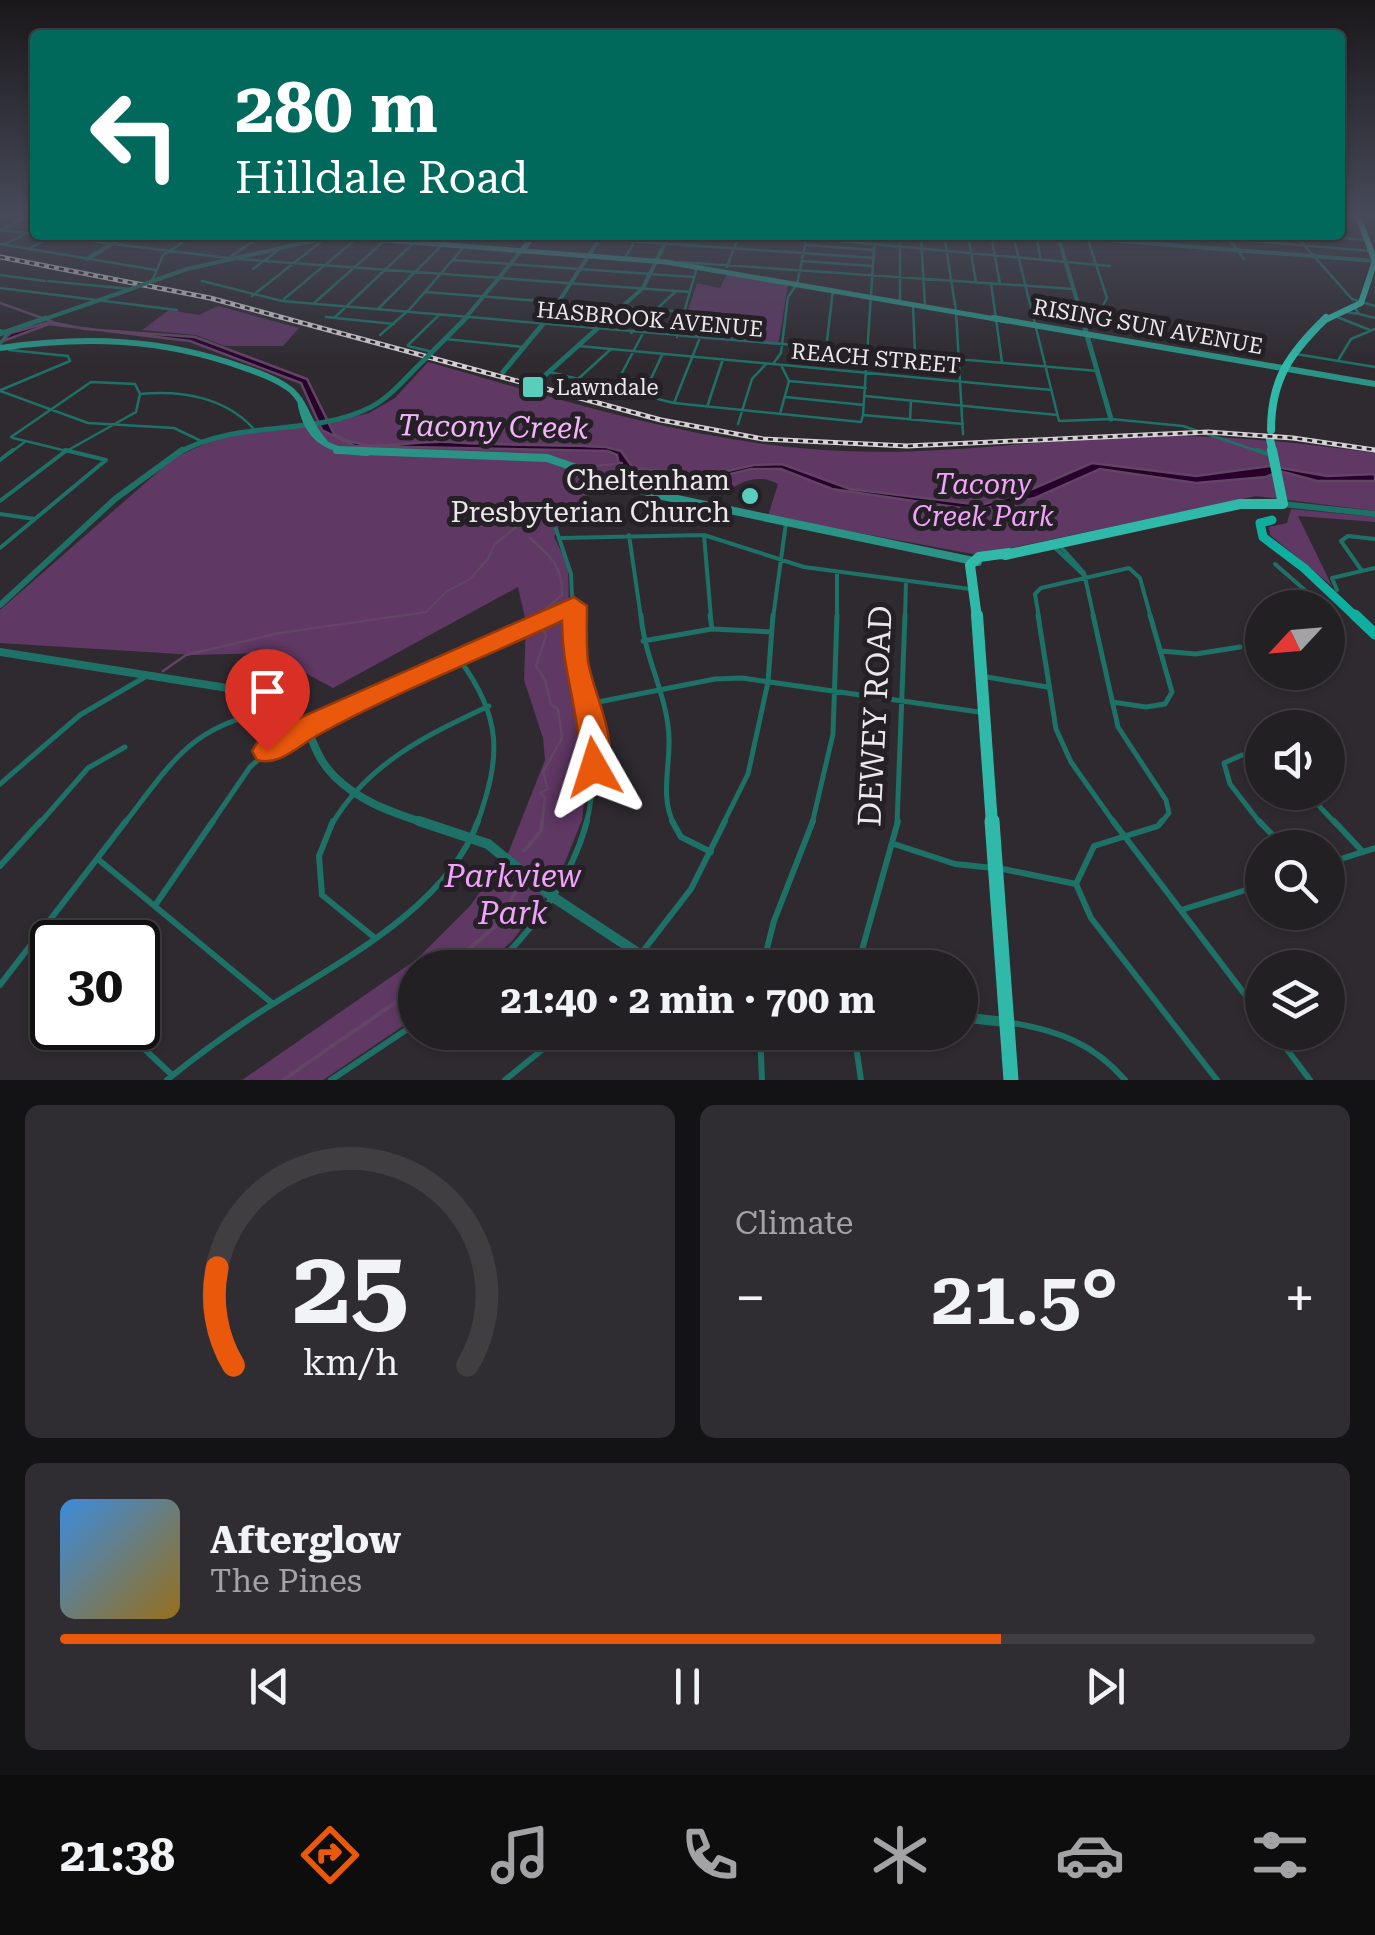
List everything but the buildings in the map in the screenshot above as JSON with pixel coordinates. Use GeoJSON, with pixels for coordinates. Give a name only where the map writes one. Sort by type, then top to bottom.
{"type":"FeatureCollection","features":[{"type":"Feature","properties":{"kind":"highway"},"geometry":{"type":"LineString","coordinates":[[1214,509],[1252,503],[1283,504],[1272,460],[1271,398],[1284,367],[1313,329],[1356,303],[1373,264]]}},
{"type":"Feature","properties":{"kind":"highway"},"geometry":{"type":"LineString","coordinates":[[1011,1080],[983,712],[976,561],[1280,492]]}},
{"type":"Feature","properties":{"kind":"main road","name":"RISING SUN AVENUE"},"geometry":{"type":"LineString","coordinates":[[681,264],[727,268],[796,284],[1375,384]]}},
{"type":"Feature","properties":{"kind":"main road"},"geometry":{"type":"LineString","coordinates":[[2,346],[77,336],[150,341],[241,366],[283,385],[300,400],[310,423],[310,436],[328,448],[354,454],[547,458],[653,494],[976,561]]}},
{"type":"Feature","properties":{"kind":"main road"},"geometry":{"type":"LineString","coordinates":[[1283,504],[1284,515],[1262,530],[1274,545],[1330,590]]}},
{"type":"Feature","properties":{"kind":"main road"},"geometry":{"type":"LineString","coordinates":[[1345,605],[1375,636]]}},
{"type":"Feature","properties":{"kind":"street"},"geometry":{"type":"LineString","coordinates":[[121,264],[156,270]]}},
{"type":"Feature","properties":{"kind":"street"},"geometry":{"type":"LineString","coordinates":[[149,282],[159,264]]}},
{"type":"Feature","properties":{"kind":"street"},"geometry":{"type":"LineString","coordinates":[[0,391],[70,361],[68,356],[2,346],[3,332],[210,264]]}},
{"type":"Feature","properties":{"kind":"street"},"geometry":{"type":"LineString","coordinates":[[253,269],[259,264]]}},
{"type":"Feature","properties":{"kind":"street"},"geometry":{"type":"LineString","coordinates":[[252,296],[293,264]]}},
{"type":"Feature","properties":{"kind":"street"},"geometry":{"type":"LineString","coordinates":[[317,264],[690,292]]}},
{"type":"Feature","properties":{"kind":"street"},"geometry":{"type":"LineString","coordinates":[[313,304],[357,264]]}},
{"type":"Feature","properties":{"kind":"street"},"geometry":{"type":"LineString","coordinates":[[334,318],[391,264]]}},
{"type":"Feature","properties":{"kind":"street"},"geometry":{"type":"LineString","coordinates":[[378,309],[423,264]]}},
{"type":"Feature","properties":{"kind":"street"},"geometry":{"type":"LineString","coordinates":[[380,335],[449,264]]}},
{"type":"Feature","properties":{"kind":"street"},"geometry":{"type":"LineString","coordinates":[[0,605],[155,467],[201,441],[253,428],[330,419],[366,410],[383,400],[467,317],[511,264]]}},
{"type":"Feature","properties":{"kind":"street"},"geometry":{"type":"LineString","coordinates":[[517,264],[694,277]]}},
{"type":"Feature","properties":{"kind":"street"},"geometry":{"type":"LineString","coordinates":[[504,372],[544,324],[583,264]]}},
{"type":"Feature","properties":{"kind":"street"},"geometry":{"type":"LineString","coordinates":[[541,379],[644,288],[654,264]]}},
{"type":"Feature","properties":{"kind":"street"},"geometry":{"type":"LineString","coordinates":[[690,264],[1074,289]]}},
{"type":"Feature","properties":{"kind":"street"},"geometry":{"type":"LineString","coordinates":[[773,364],[783,347],[788,296],[801,264]]}},
{"type":"Feature","properties":{"kind":"street"},"geometry":{"type":"LineString","coordinates":[[550,372],[674,404],[862,422],[874,266],[851,264]]}},
{"type":"Feature","properties":{"kind":"street"},"geometry":{"type":"LineString","coordinates":[[900,264],[900,302]]}},
{"type":"Feature","properties":{"kind":"street"},"geometry":{"type":"LineString","coordinates":[[923,264],[925,306]]}},
{"type":"Feature","properties":{"kind":"street"},"geometry":{"type":"LineString","coordinates":[[948,264],[956,311],[964,434]]}},
{"type":"Feature","properties":{"kind":"street"},"geometry":{"type":"LineString","coordinates":[[974,264],[976,282]]}},
{"type":"Feature","properties":{"kind":"street"},"geometry":{"type":"LineString","coordinates":[[997,264],[1000,284]]}},
{"type":"Feature","properties":{"kind":"street"},"geometry":{"type":"LineString","coordinates":[[1022,264],[1060,422],[1111,419],[1192,428],[1272,460]]}},
{"type":"Feature","properties":{"kind":"street"},"geometry":{"type":"LineString","coordinates":[[1066,264],[1111,419]]}},
{"type":"Feature","properties":{"kind":"street"},"geometry":{"type":"LineString","coordinates":[[1090,264],[1110,266]]}},
{"type":"Feature","properties":{"kind":"street"},"geometry":{"type":"LineString","coordinates":[[1322,264],[1375,318]]}},
{"type":"Feature","properties":{"kind":"street"},"geometry":{"type":"LineString","coordinates":[[282,300],[326,265]]}},
{"type":"Feature","properties":{"kind":"street"},"geometry":{"type":"LineString","coordinates":[[1079,309],[1106,304],[1096,265]]}},
{"type":"Feature","properties":{"kind":"street"},"geometry":{"type":"LineString","coordinates":[[677,337],[698,267]]}},
{"type":"Feature","properties":{"kind":"street"},"geometry":{"type":"LineString","coordinates":[[0,275],[132,289]]}},
{"type":"Feature","properties":{"kind":"street"},"geometry":{"type":"LineString","coordinates":[[0,288],[15,279]]}},
{"type":"Feature","properties":{"kind":"street","name":"HASBROOK AVENUE"},"geometry":{"type":"LineString","coordinates":[[202,282],[252,296],[313,304],[699,340],[1098,371]]}},
{"type":"Feature","properties":{"kind":"street"},"geometry":{"type":"LineString","coordinates":[[991,283],[1002,362]]}},
{"type":"Feature","properties":{"kind":"street"},"geometry":{"type":"LineString","coordinates":[[64,294],[84,284]]}},
{"type":"Feature","properties":{"kind":"street"},"geometry":{"type":"LineString","coordinates":[[0,288],[177,310]]}},
{"type":"Feature","properties":{"kind":"street"},"geometry":{"type":"LineString","coordinates":[[826,349],[832,290]]}},
{"type":"Feature","properties":{"kind":"street"},"geometry":{"type":"LineString","coordinates":[[631,333],[676,291]]}},
{"type":"Feature","properties":{"kind":"street"},"geometry":{"type":"LineString","coordinates":[[424,292],[684,312]]}},
{"type":"Feature","properties":{"kind":"street"},"geometry":{"type":"LineString","coordinates":[[1356,303],[1375,306]]}},
{"type":"Feature","properties":{"kind":"street"},"geometry":{"type":"LineString","coordinates":[[913,304],[914,355]]}},
{"type":"Feature","properties":{"kind":"street"},"geometry":{"type":"LineString","coordinates":[[1337,313],[1372,330]]}},
{"type":"Feature","properties":{"kind":"street"},"geometry":{"type":"LineString","coordinates":[[428,357],[408,345],[440,314]]}},
{"type":"Feature","properties":{"kind":"street"},"geometry":{"type":"LineString","coordinates":[[326,317],[394,324]]}},
{"type":"Feature","properties":{"kind":"street"},"geometry":{"type":"LineString","coordinates":[[1341,358],[1347,343],[1372,330]]}},
{"type":"Feature","properties":{"kind":"street"},"geometry":{"type":"LineString","coordinates":[[614,388],[642,334]]}},
{"type":"Feature","properties":{"kind":"street"},"geometry":{"type":"LineString","coordinates":[[445,340],[524,347]]}},
{"type":"Feature","properties":{"kind":"street"},"geometry":{"type":"LineString","coordinates":[[674,404],[699,340]]}},
{"type":"Feature","properties":{"kind":"street","name":"REACH STREET"},"geometry":{"type":"LineString","coordinates":[[579,346],[1050,390]]}},
{"type":"Feature","properties":{"kind":"street"},"geometry":{"type":"LineString","coordinates":[[578,379],[611,349]]}},
{"type":"Feature","properties":{"kind":"street"},"geometry":{"type":"LineString","coordinates":[[643,396],[663,354]]}},
{"type":"Feature","properties":{"kind":"street"},"geometry":{"type":"LineString","coordinates":[[1294,354],[1375,367]]}},
{"type":"Feature","properties":{"kind":"street"},"geometry":{"type":"LineString","coordinates":[[1334,360],[1341,358],[1350,363]]}},
{"type":"Feature","properties":{"kind":"street"},"geometry":{"type":"LineString","coordinates":[[706,407],[723,359]]}},
{"type":"Feature","properties":{"kind":"street"},"geometry":{"type":"LineString","coordinates":[[738,424],[752,379],[766,364]]}},
{"type":"Feature","properties":{"kind":"street"},"geometry":{"type":"LineString","coordinates":[[780,414],[788,381],[781,365]]}},
{"type":"Feature","properties":{"kind":"street"},"geometry":{"type":"LineString","coordinates":[[11,437],[91,382],[135,384],[143,379]]}},
{"type":"Feature","properties":{"kind":"street"},"geometry":{"type":"LineString","coordinates":[[788,381],[866,388]]}},
{"type":"Feature","properties":{"kind":"street"},"geometry":{"type":"LineString","coordinates":[[0,501],[80,440],[120,423],[140,407],[135,384]]}},
{"type":"Feature","properties":{"kind":"street"},"geometry":{"type":"LineString","coordinates":[[0,391],[88,423],[181,430],[201,441]]}},
{"type":"Feature","properties":{"kind":"street"},"geometry":{"type":"LineString","coordinates":[[140,394],[216,400],[230,406],[253,428]]}},
{"type":"Feature","properties":{"kind":"street"},"geometry":{"type":"LineString","coordinates":[[865,396],[1056,415]]}},
{"type":"Feature","properties":{"kind":"street"},"geometry":{"type":"LineString","coordinates":[[784,397],[864,405]]}},
{"type":"Feature","properties":{"kind":"street"},"geometry":{"type":"LineString","coordinates":[[910,419],[911,400]]}},
{"type":"Feature","properties":{"kind":"street"},"geometry":{"type":"LineString","coordinates":[[863,414],[963,424]]}},
{"type":"Feature","properties":{"kind":"street"},"geometry":{"type":"LineString","coordinates":[[11,437],[106,460]]}},
{"type":"Feature","properties":{"kind":"street"},"geometry":{"type":"LineString","coordinates":[[0,460],[26,441]]}},
{"type":"Feature","properties":{"kind":"street"},"geometry":{"type":"LineString","coordinates":[[0,548],[106,460]]}},
{"type":"Feature","properties":{"kind":"street"},"geometry":{"type":"LineString","coordinates":[[1280,492],[1312,507]]}},
{"type":"Feature","properties":{"kind":"street"},"geometry":{"type":"LineString","coordinates":[[1283,504],[1375,514]]}},
{"type":"Feature","properties":{"kind":"street"},"geometry":{"type":"LineString","coordinates":[[0,514],[35,519]]}},
{"type":"Feature","properties":{"kind":"street"},"geometry":{"type":"LineString","coordinates":[[644,950],[675,914],[711,852],[755,754],[768,682],[778,560],[786,523]]}},
{"type":"Feature","properties":{"kind":"street"},"geometry":{"type":"LineString","coordinates":[[511,950],[553,898],[575,857],[588,815],[594,744],[575,660],[573,570],[556,529]]}},
{"type":"Feature","properties":{"kind":"street"},"geometry":{"type":"LineString","coordinates":[[629,535],[638,578],[643,641],[668,734],[668,817],[680,837],[711,852]]}},
{"type":"Feature","properties":{"kind":"street"},"geometry":{"type":"LineString","coordinates":[[704,536],[712,629]]}},
{"type":"Feature","properties":{"kind":"street"},"geometry":{"type":"LineString","coordinates":[[561,538],[704,536],[778,560],[838,572],[975,589]]}},
{"type":"Feature","properties":{"kind":"street"},"geometry":{"type":"LineString","coordinates":[[1362,571],[1341,541],[1348,536],[1375,539]]}},
{"type":"Feature","properties":{"kind":"street"},"geometry":{"type":"LineString","coordinates":[[1054,544],[1086,577],[1122,736],[1166,800],[1169,813],[1158,826],[1094,846],[1076,884],[1091,918],[1217,1080]]}},
{"type":"Feature","properties":{"kind":"street"},"geometry":{"type":"LineString","coordinates":[[1275,564],[1305,590]]}},
{"type":"Feature","properties":{"kind":"street"},"geometry":{"type":"LineString","coordinates":[[1112,702],[1156,707],[1169,699],[1172,692],[1138,574],[1129,568],[1041,588],[1035,594],[1056,729],[1070,762],[1245,995]]}},
{"type":"Feature","properties":{"kind":"street"},"geometry":{"type":"LineString","coordinates":[[1333,590],[1332,578],[1375,568]]}},
{"type":"Feature","properties":{"kind":"street"},"geometry":{"type":"LineString","coordinates":[[766,950],[777,908],[823,790],[835,691],[838,572]]}},
{"type":"Feature","properties":{"kind":"street","name":"DEWEY ROAD"},"geometry":{"type":"LineString","coordinates":[[862,950],[894,844],[902,787],[906,581]]}},
{"type":"Feature","properties":{"kind":"street"},"geometry":{"type":"LineString","coordinates":[[156,904],[250,767],[275,744],[574,606]]}},
{"type":"Feature","properties":{"kind":"street"},"geometry":{"type":"LineString","coordinates":[[643,641],[712,629],[772,632]]}},
{"type":"Feature","properties":{"kind":"street"},"geometry":{"type":"LineString","coordinates":[[1160,651],[1196,654],[1240,647]]}},
{"type":"Feature","properties":{"kind":"street"},"geometry":{"type":"LineString","coordinates":[[0,652],[265,694],[292,707],[308,727],[323,760],[351,792],[388,812],[473,838],[505,856],[553,898],[635,950]]}},
{"type":"Feature","properties":{"kind":"street"},"geometry":{"type":"LineString","coordinates":[[143,1050],[170,1078],[272,1003],[376,938],[421,901],[473,838],[487,802],[496,761],[495,731],[489,706],[460,659]]}},
{"type":"Feature","properties":{"kind":"street"},"geometry":{"type":"LineString","coordinates":[[981,676],[1047,686]]}},
{"type":"Feature","properties":{"kind":"street"},"geometry":{"type":"LineString","coordinates":[[0,784],[80,714],[145,677]]}},
{"type":"Feature","properties":{"kind":"street"},"geometry":{"type":"LineString","coordinates":[[586,704],[728,678],[983,712]]}},
{"type":"Feature","properties":{"kind":"street"},"geometry":{"type":"LineString","coordinates":[[376,938],[332,907],[322,895],[318,858],[324,838],[351,792],[396,751],[489,706]]}},
{"type":"Feature","properties":{"kind":"street"},"geometry":{"type":"LineString","coordinates":[[50,920],[180,751],[201,733],[236,717],[292,707]]}},
{"type":"Feature","properties":{"kind":"street"},"geometry":{"type":"LineString","coordinates":[[0,866],[78,779],[113,750],[125,746]]}},
{"type":"Feature","properties":{"kind":"street"},"geometry":{"type":"LineString","coordinates":[[1245,757],[1224,763],[1226,779],[1245,802]]}},
{"type":"Feature","properties":{"kind":"street"},"geometry":{"type":"LineString","coordinates":[[1252,810],[1269,830]]}},
{"type":"Feature","properties":{"kind":"street"},"geometry":{"type":"LineString","coordinates":[[1323,810],[1363,852]]}},
{"type":"Feature","properties":{"kind":"street"},"geometry":{"type":"LineString","coordinates":[[894,844],[955,864],[1076,884]]}},
{"type":"Feature","properties":{"kind":"street"},"geometry":{"type":"LineString","coordinates":[[1345,858],[1375,848]]}},
{"type":"Feature","properties":{"kind":"street"},"geometry":{"type":"LineString","coordinates":[[97,858],[272,1003]]}},
{"type":"Feature","properties":{"kind":"street"},"geometry":{"type":"LineString","coordinates":[[1182,910],[1245,890]]}},
{"type":"Feature","properties":{"kind":"street"},"geometry":{"type":"LineString","coordinates":[[0,985],[30,947]]}},
{"type":"Feature","properties":{"kind":"street"},"geometry":{"type":"LineString","coordinates":[[978,1019],[1054,1030],[1087,1043],[1125,1080]]}},
{"type":"Feature","properties":{"kind":"street"},"geometry":{"type":"LineString","coordinates":[[331,1080],[398,1035]]}},
{"type":"Feature","properties":{"kind":"street"},"geometry":{"type":"LineString","coordinates":[[505,1080],[542,1050]]}},
{"type":"Feature","properties":{"kind":"street"},"geometry":{"type":"LineString","coordinates":[[761,1050],[762,1080]]}},
{"type":"Feature","properties":{"kind":"street"},"geometry":{"type":"LineString","coordinates":[[857,1050],[861,1080]]}},
{"type":"Feature","properties":{"kind":"street"},"geometry":{"type":"LineString","coordinates":[[1286,1050],[1305,1079]]}},
{"type":"Feature","properties":{"kind":"green space"},"geometry":{"type":"Polygon","coordinates":[[[727,274],[788,285],[778,345],[679,337],[697,283],[720,288],[727,274]]]}},
{"type":"Feature","properties":{"kind":"green space"},"geometry":{"type":"Polygon","coordinates":[[[218,306],[299,328],[283,346],[225,346],[196,335],[142,330],[169,310],[199,315],[218,306]]]}},
{"type":"Feature","properties":{"kind":"green space"},"geometry":{"type":"Polygon","coordinates":[[[428,362],[633,419],[790,447],[925,451],[1170,436],[1273,441],[1375,453],[1375,511],[1256,496],[978,555],[768,516],[778,484],[762,479],[748,480],[727,491],[724,487],[698,489],[676,496],[645,488],[583,496],[554,537],[568,565],[570,653],[590,748],[582,820],[557,882],[502,950],[426,950],[470,906],[509,851],[545,760],[543,738],[524,680],[526,622],[518,587],[333,688],[268,653],[195,655],[0,643],[0,610],[175,457],[221,437],[334,422],[369,413],[395,398],[428,362]]]}},
{"type":"Feature","properties":{"kind":"green space"},"geometry":{"type":"Polygon","coordinates":[[[1291,509],[1375,517],[1375,522],[1298,516],[1332,586],[1270,535],[1269,527],[1287,523],[1291,509]]]}},
{"type":"Feature","properties":{"kind":"green space"},"geometry":{"type":"Polygon","coordinates":[[[398,972],[398,1029],[323,1080],[242,1080],[398,972]]]}},
{"type":"Feature","properties":{"kind":"shaded area"},"geometry":{"type":"Polygon","coordinates":[[[50,322],[77,327],[49,324],[0,342],[11,333],[50,322]]]}},
{"type":"Feature","properties":{"kind":"shaded area"},"geometry":{"type":"Polygon","coordinates":[[[99,330],[195,337],[307,379],[334,434],[362,444],[606,447],[621,451],[633,468],[705,476],[754,465],[782,464],[850,489],[981,505],[1023,493],[1092,463],[1196,476],[1270,466],[1327,476],[1375,474],[1375,481],[1317,481],[1280,471],[1266,477],[1196,483],[1100,469],[1035,498],[975,510],[832,489],[781,469],[751,469],[702,481],[645,474],[619,464],[617,455],[608,451],[355,446],[322,430],[301,383],[190,341],[99,330]]]}},
{"type":"Feature","properties":{"kind":"waterway"},"geometry":{"type":"LineString","coordinates":[[0,303],[53,322]]}},
{"type":"Feature","properties":{"kind":"waterway"},"geometry":{"type":"LineString","coordinates":[[596,466],[622,463]]}},
{"type":"Feature","properties":{"kind":"waterway"},"geometry":{"type":"LineString","coordinates":[[562,487],[579,472]]}},
{"type":"Feature","properties":{"kind":"waterway"},"geometry":{"type":"LineString","coordinates":[[521,523],[540,510]]}},
{"type":"Feature","properties":{"kind":"waterway"},"geometry":{"type":"LineString","coordinates":[[163,671],[186,655],[279,633],[426,612],[447,591],[470,579],[488,559],[494,545],[521,523]]}},
{"type":"Feature","properties":{"kind":"waterway"},"geometry":{"type":"LineString","coordinates":[[521,523],[525,531]]}},
{"type":"Feature","properties":{"kind":"waterway"},"geometry":{"type":"LineString","coordinates":[[530,538],[554,562],[562,585],[562,595],[540,614]]}},
{"type":"Feature","properties":{"kind":"waterway"},"geometry":{"type":"LineString","coordinates":[[542,627],[546,636],[536,666],[545,680],[551,705],[558,709],[562,738],[543,772],[548,789],[540,793],[545,798],[542,824]]}},
{"type":"Feature","properties":{"kind":"waterway"},"geometry":{"type":"LineString","coordinates":[[524,851],[541,831],[542,821]]}},
{"type":"Feature","properties":{"kind":"waterway"},"geometry":{"type":"LineString","coordinates":[[467,950],[496,926],[515,893]]}},
{"type":"Feature","properties":{"kind":"waterway"},"geometry":{"type":"LineString","coordinates":[[283,1080],[398,1001]]}},
{"type":"Feature","properties":{"kind":"railway"},"geometry":{"type":"LineString","coordinates":[[38,264],[210,298],[661,420],[763,439],[907,446],[1208,432],[1293,438],[1375,450]]}},
{"type":"Feature","properties":{"kind":"place","name":"Lawndale"},"geometry":{"type":"Point","coordinates":[533,387]}},
{"type":"Feature","properties":{"kind":"place","name":"Cheltenham Presbyterian Church"},"geometry":{"type":"Point","coordinates":[750,496]}},
{"type":"Feature","properties":{"kind":"route"},"geometry":{"type":"LineString","coordinates":[[267,751],[292,734],[574,606],[575,660],[592,727],[594,767]]}},
{"type":"Feature","properties":{"kind":"water label","name":"Tacony Creek"},"geometry":{"type":"Point","coordinates":[493,427]}},
{"type":"Feature","properties":{"kind":"park label","name":"Tacony Creek Park"},"geometry":{"type":"Point","coordinates":[983,500]}},
{"type":"Feature","properties":{"kind":"park label","name":"Parkview Park"},"geometry":{"type":"Point","coordinates":[513,894]}}]}
